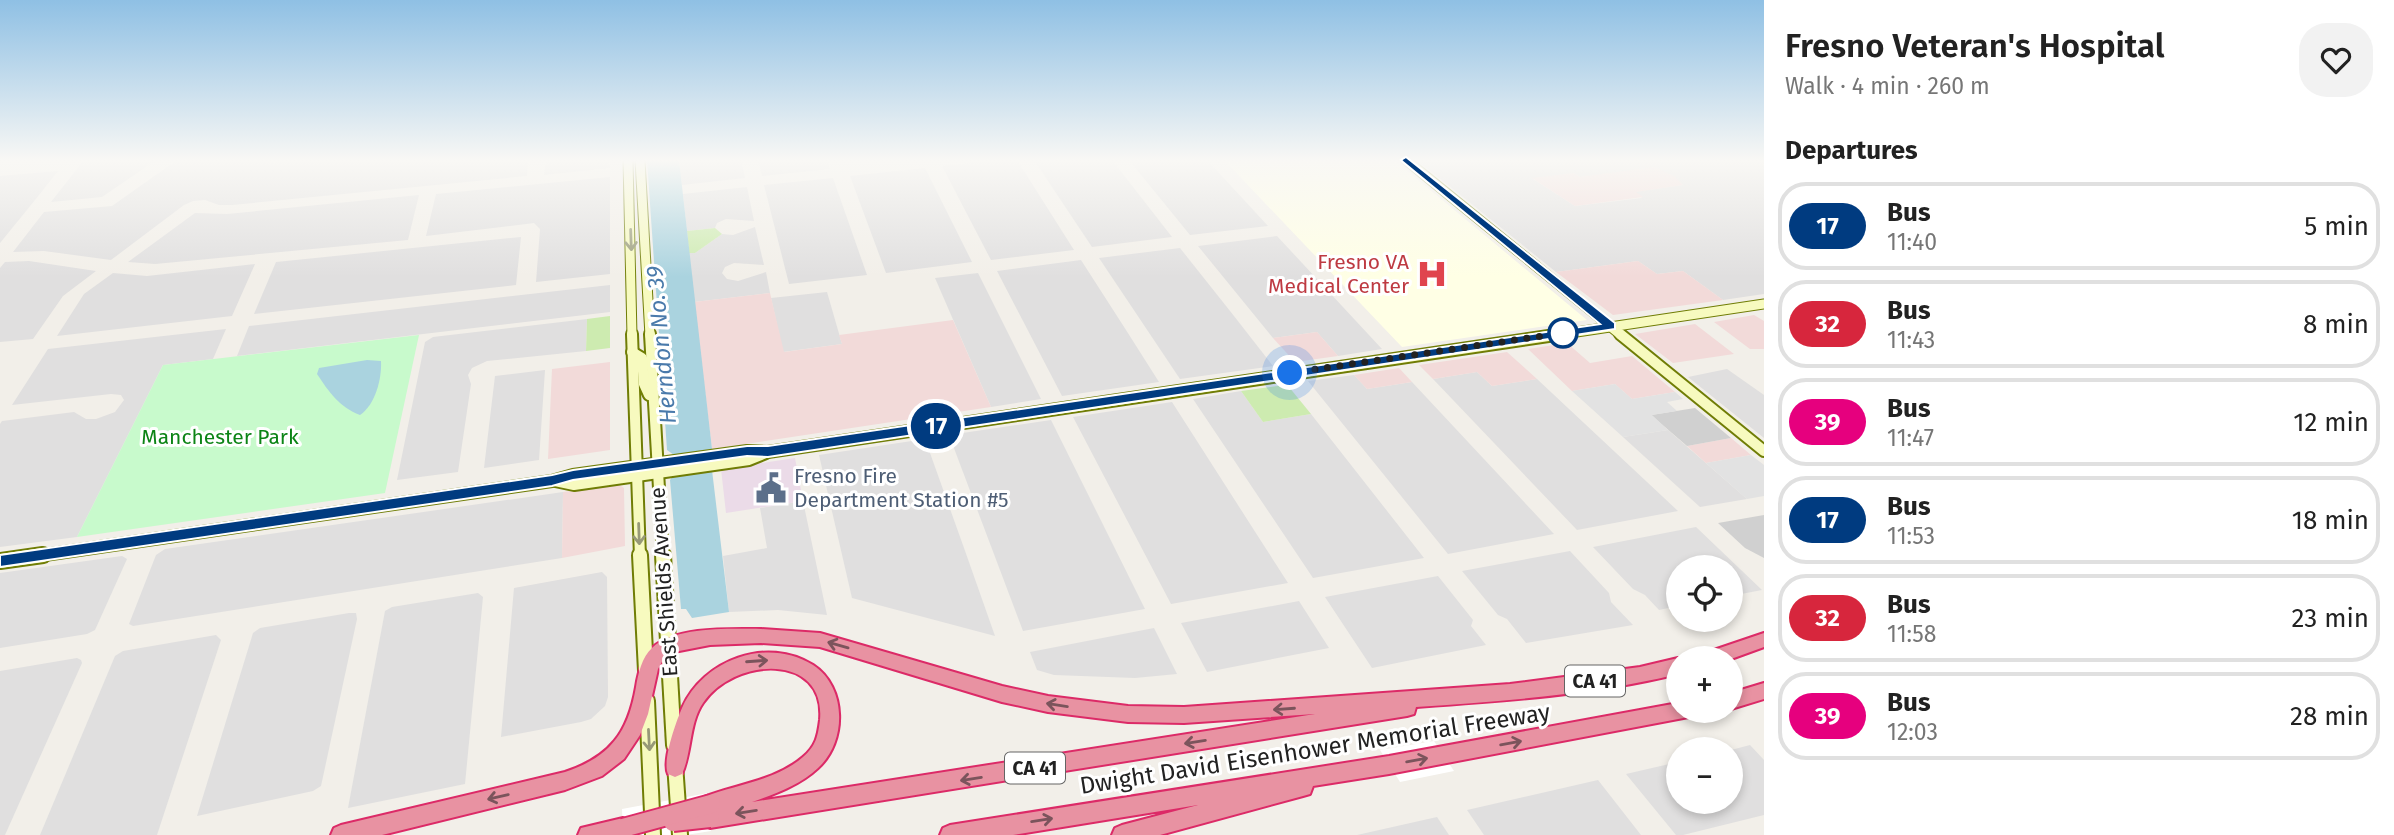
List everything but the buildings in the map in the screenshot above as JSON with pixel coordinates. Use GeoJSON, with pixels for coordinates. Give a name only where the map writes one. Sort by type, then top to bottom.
{"type":"FeatureCollection","features":[{"type":"Feature","properties":{"kind":"highway"},"geometry":{"type":"LineString","coordinates":[[341,835],[565,781],[600,768],[613,758],[631,736],[643,698],[646,672],[658,652],[669,645],[739,635],[798,636],[842,646],[1002,694],[1048,704],[1128,714],[1356,710]]}},
{"type":"Feature","properties":{"kind":"highway"},"geometry":{"type":"LineString","coordinates":[[1743,647],[1764,640]]}},
{"type":"Feature","properties":{"kind":"highway"},"geometry":{"type":"LineString","coordinates":[[675,768],[689,711],[699,692],[727,669],[744,662],[767,660],[788,663],[808,671],[819,681],[828,698],[831,720],[822,751],[804,768],[775,784],[710,811]]}},
{"type":"Feature","properties":{"kind":"highway","name":"Dwight David Eisenhower Memorial Freeway"},"geometry":{"type":"LineString","coordinates":[[588,835],[710,811],[1356,710],[1640,675],[1666,669]]}},
{"type":"Feature","properties":{"kind":"highway"},"geometry":{"type":"LineString","coordinates":[[1743,697],[1764,691]]}},
{"type":"Feature","properties":{"kind":"highway","name":"Dwight David Eisenhower Memorial Freeway"},"geometry":{"type":"LineString","coordinates":[[950,835],[1390,765],[1666,714]]}},
{"type":"Feature","properties":{"kind":"highway"},"geometry":{"type":"LineString","coordinates":[[1122,835],[1390,765]]}},
{"type":"Feature","properties":{"kind":"main road","name":"East Shields Avenue"},"geometry":{"type":"LineString","coordinates":[[629,199],[636,471],[653,835]]}},
{"type":"Feature","properties":{"kind":"main road","name":"East Shields Avenue"},"geometry":{"type":"LineString","coordinates":[[642,199],[656,468],[680,835]]}},
{"type":"Feature","properties":{"kind":"main road"},"geometry":{"type":"LineString","coordinates":[[1454,199],[1764,451]]}},
{"type":"Feature","properties":{"kind":"main road"},"geometry":{"type":"LineString","coordinates":[[0,561],[552,481],[574,485],[656,468],[749,460],[768,452],[1764,304]]}},
{"type":"Feature","properties":{"kind":"main road"},"geometry":{"type":"LineString","coordinates":[[632,352],[642,358],[644,384],[653,404]]}},
{"type":"Feature","properties":{"kind":"shaded area"},"geometry":{"type":"Polygon","coordinates":[[[0,199],[36,199],[35,200],[0,243],[0,199]]]}},
{"type":"Feature","properties":{"kind":"shaded area"},"geometry":{"type":"Polygon","coordinates":[[[53,199],[82,199],[51,202],[53,199]]]}},
{"type":"Feature","properties":{"kind":"shaded area"},"geometry":{"type":"Polygon","coordinates":[[[122,199],[293,199],[232,205],[219,205],[205,200],[193,201],[111,260],[44,251],[13,252],[44,212],[112,206],[122,199]]]}},
{"type":"Feature","properties":{"kind":"shaded area"},"geometry":{"type":"Polygon","coordinates":[[[379,199],[418,199],[408,240],[155,264],[128,262],[195,213],[227,214],[379,199]]]}},
{"type":"Feature","properties":{"kind":"shaded area"},"geometry":{"type":"Polygon","coordinates":[[[435,199],[610,199],[610,274],[536,282],[540,229],[534,223],[426,236],[435,199]]]}},
{"type":"Feature","properties":{"kind":"shaded area"},"geometry":{"type":"Polygon","coordinates":[[[684,199],[749,199],[754,221],[726,219],[717,223],[715,228],[687,231],[684,199]]]}},
{"type":"Feature","properties":{"kind":"shaded area"},"geometry":{"type":"Polygon","coordinates":[[[768,199],[840,199],[867,275],[789,284],[768,199]]]}},
{"type":"Feature","properties":{"kind":"shaded area"},"geometry":{"type":"Polygon","coordinates":[[[859,199],[940,199],[972,262],[886,273],[859,199]]]}},
{"type":"Feature","properties":{"kind":"shaded area"},"geometry":{"type":"Polygon","coordinates":[[[959,199],[1042,199],[1074,250],[991,260],[959,199]]]}},
{"type":"Feature","properties":{"kind":"shaded area"},"geometry":{"type":"Polygon","coordinates":[[[1060,199],[1142,199],[1172,237],[1092,247],[1060,199]]]}},
{"type":"Feature","properties":{"kind":"shaded area"},"geometry":{"type":"Polygon","coordinates":[[[1161,199],[1243,199],[1268,226],[1190,235],[1161,199]]]}},
{"type":"Feature","properties":{"kind":"shaded area","name":"Fresno VA Medical Center"},"geometry":{"type":"Polygon","coordinates":[[[1261,199],[1441,199],[1587,320],[1402,347],[1261,199]]]}},
{"type":"Feature","properties":{"kind":"shaded area"},"geometry":{"type":"Polygon","coordinates":[[[1465,199],[1564,199],[1575,206],[1634,199],[1764,199],[1764,294],[1723,300],[1683,271],[1657,274],[1638,261],[1556,272],[1465,199]]]}},
{"type":"Feature","properties":{"kind":"shaded area"},"geometry":{"type":"Polygon","coordinates":[[[1564,199],[1628,199],[1575,206],[1564,199]]]}},
{"type":"Feature","properties":{"kind":"shaded area"},"geometry":{"type":"Polygon","coordinates":[[[755,227],[764,265],[734,263],[725,267],[722,273],[727,279],[738,281],[766,272],[770,293],[694,302],[689,253],[695,253],[722,234],[733,235],[755,227]]]}},
{"type":"Feature","properties":{"kind":"shaded area"},"geometry":{"type":"Polygon","coordinates":[[[1277,236],[1382,349],[1338,356],[1317,332],[1273,338],[1198,246],[1277,236]]]}},
{"type":"Feature","properties":{"kind":"shaded area"},"geometry":{"type":"Polygon","coordinates":[[[521,237],[516,285],[254,314],[276,262],[521,237]]]}},
{"type":"Feature","properties":{"kind":"shaded area"},"geometry":{"type":"Polygon","coordinates":[[[1180,248],[1273,366],[1180,379],[1099,258],[1180,248]]]}},
{"type":"Feature","properties":{"kind":"shaded area"},"geometry":{"type":"Polygon","coordinates":[[[1081,260],[1159,382],[1062,396],[997,271],[1081,260]]]}},
{"type":"Feature","properties":{"kind":"shaded area"},"geometry":{"type":"Polygon","coordinates":[[[29,261],[96,271],[63,296],[33,339],[0,342],[0,268],[5,262],[29,261]]]}},
{"type":"Feature","properties":{"kind":"shaded area"},"geometry":{"type":"Polygon","coordinates":[[[1638,261],[1657,274],[1683,271],[1723,300],[1613,315],[1556,272],[1638,261]]]}},
{"type":"Feature","properties":{"kind":"shaded area"},"geometry":{"type":"Polygon","coordinates":[[[255,264],[232,316],[57,336],[84,294],[113,273],[147,276],[255,264]]]}},
{"type":"Feature","properties":{"kind":"shaded area"},"geometry":{"type":"Polygon","coordinates":[[[978,273],[1041,399],[991,407],[935,278],[978,273]]]}},
{"type":"Feature","properties":{"kind":"shaded area"},"geometry":{"type":"Polygon","coordinates":[[[610,285],[610,312],[237,356],[249,326],[610,285]]]}},
{"type":"Feature","properties":{"kind":"shaded area"},"geometry":{"type":"Polygon","coordinates":[[[827,292],[842,344],[783,352],[771,298],[827,292]]]}},
{"type":"Feature","properties":{"kind":"shaded area"},"geometry":{"type":"Polygon","coordinates":[[[770,293],[784,352],[842,344],[839,335],[953,320],[991,407],[712,449],[694,302],[770,293]]]}},
{"type":"Feature","properties":{"kind":"shaded area"},"geometry":{"type":"Polygon","coordinates":[[[1754,315],[1764,321],[1764,349],[1750,349],[1714,322],[1754,315]]]}},
{"type":"Feature","properties":{"kind":"shaded area"},"geometry":{"type":"Polygon","coordinates":[[[587,319],[586,351],[487,361],[472,368],[468,375],[471,384],[458,472],[397,480],[425,342],[433,337],[587,319]]]}},
{"type":"Feature","properties":{"kind":"shaded area"},"geometry":{"type":"Polygon","coordinates":[[[1695,324],[1734,354],[1673,363],[1635,334],[1695,324]]]}},
{"type":"Feature","properties":{"kind":"shaded area"},"geometry":{"type":"Polygon","coordinates":[[[226,329],[213,359],[163,365],[77,537],[0,547],[2,421],[74,412],[86,419],[96,419],[115,412],[124,400],[121,395],[111,394],[12,405],[48,349],[226,329]]]}},
{"type":"Feature","properties":{"kind":"shaded area"},"geometry":{"type":"Polygon","coordinates":[[[1317,332],[1338,356],[1295,362],[1273,338],[1317,332]]]}},
{"type":"Feature","properties":{"kind":"shaded area"},"geometry":{"type":"Polygon","coordinates":[[[1567,343],[1590,363],[1632,356],[1675,392],[1632,399],[1615,384],[1572,391],[1528,349],[1567,343]]]}},
{"type":"Feature","properties":{"kind":"shaded area"},"geometry":{"type":"Polygon","coordinates":[[[1507,352],[1537,379],[1492,386],[1477,372],[1433,379],[1419,365],[1507,352]]]}},
{"type":"Feature","properties":{"kind":"shaded area"},"geometry":{"type":"Polygon","coordinates":[[[610,362],[610,450],[548,459],[552,369],[610,362]]]}},
{"type":"Feature","properties":{"kind":"shaded area"},"geometry":{"type":"Polygon","coordinates":[[[1399,368],[1412,382],[1367,389],[1354,375],[1399,368]]]}},
{"type":"Feature","properties":{"kind":"shaded area"},"geometry":{"type":"Polygon","coordinates":[[[1727,369],[1764,395],[1764,438],[1688,377],[1727,369]]]}},
{"type":"Feature","properties":{"kind":"shaded area"},"geometry":{"type":"Polygon","coordinates":[[[545,370],[539,460],[484,468],[495,376],[545,370]]]}},
{"type":"Feature","properties":{"kind":"shaded area"},"geometry":{"type":"Polygon","coordinates":[[[1477,372],[1492,386],[1537,379],[1678,511],[1577,530],[1433,379],[1477,372]]]}},
{"type":"Feature","properties":{"kind":"shaded area"},"geometry":{"type":"Polygon","coordinates":[[[1354,375],[1367,389],[1412,382],[1554,534],[1448,554],[1308,381],[1354,375]]]}},
{"type":"Feature","properties":{"kind":"shaded area"},"geometry":{"type":"Polygon","coordinates":[[[1615,384],[1632,399],[1675,392],[1683,399],[1667,402],[1677,411],[1652,415],[1668,430],[1623,437],[1572,391],[1615,384]]]}},
{"type":"Feature","properties":{"kind":"shaded area"},"geometry":{"type":"Polygon","coordinates":[[[1241,391],[1263,422],[1311,414],[1424,558],[1313,578],[1193,399],[1241,391]]]}},
{"type":"Feature","properties":{"kind":"shaded area"},"geometry":{"type":"Polygon","coordinates":[[[1172,402],[1288,583],[1171,604],[1073,417],[1172,402]]]}},
{"type":"Feature","properties":{"kind":"shaded area"},"geometry":{"type":"Polygon","coordinates":[[[1695,408],[1731,438],[1687,446],[1651,415],[1695,408]]]}},
{"type":"Feature","properties":{"kind":"shaded area"},"geometry":{"type":"Polygon","coordinates":[[[1051,420],[1145,609],[1023,631],[949,435],[1051,420]]]}},
{"type":"Feature","properties":{"kind":"shaded area"},"geometry":{"type":"Polygon","coordinates":[[[1668,430],[1747,499],[1700,507],[1623,437],[1668,430]]]}},
{"type":"Feature","properties":{"kind":"shaded area"},"geometry":{"type":"Polygon","coordinates":[[[1731,438],[1751,455],[1706,463],[1687,446],[1731,438]]]}},
{"type":"Feature","properties":{"kind":"shaded area"},"geometry":{"type":"Polygon","coordinates":[[[925,439],[995,636],[852,598],[819,455],[925,439]]]}},
{"type":"Feature","properties":{"kind":"shaded area"},"geometry":{"type":"Polygon","coordinates":[[[1751,455],[1764,465],[1764,496],[1747,499],[1706,463],[1751,455]]]}},
{"type":"Feature","properties":{"kind":"shaded area"},"geometry":{"type":"Polygon","coordinates":[[[795,458],[803,501],[726,513],[721,469],[795,458]]]}},
{"type":"Feature","properties":{"kind":"shaded area"},"geometry":{"type":"Polygon","coordinates":[[[618,484],[624,488],[625,546],[562,558],[563,492],[618,484]]]}},
{"type":"Feature","properties":{"kind":"shaded area"},"geometry":{"type":"Polygon","coordinates":[[[563,492],[562,558],[133,626],[129,624],[156,555],[165,549],[563,492]]]}},
{"type":"Feature","properties":{"kind":"shaded area"},"geometry":{"type":"Polygon","coordinates":[[[803,501],[827,615],[778,610],[729,612],[723,556],[767,548],[760,508],[803,501]]]}},
{"type":"Feature","properties":{"kind":"shaded area"},"geometry":{"type":"Polygon","coordinates":[[[1764,515],[1764,558],[1745,548],[1718,523],[1764,515]]]}},
{"type":"Feature","properties":{"kind":"shaded area"},"geometry":{"type":"Polygon","coordinates":[[[1696,527],[1725,555],[1666,555],[1666,609],[1659,610],[1645,595],[1633,589],[1593,547],[1696,527]]]}},
{"type":"Feature","properties":{"kind":"shaded area"},"geometry":{"type":"Polygon","coordinates":[[[1570,551],[1609,593],[1611,602],[1633,625],[1526,643],[1507,619],[1498,615],[1462,571],[1570,551]]]}},
{"type":"Feature","properties":{"kind":"shaded area"},"geometry":{"type":"Polygon","coordinates":[[[122,556],[127,559],[95,630],[87,634],[0,648],[0,573],[122,556]]]}},
{"type":"Feature","properties":{"kind":"shaded area"},"geometry":{"type":"Polygon","coordinates":[[[602,572],[607,577],[608,697],[605,706],[591,719],[581,722],[501,737],[514,588],[602,572]]]}},
{"type":"Feature","properties":{"kind":"shaded area"},"geometry":{"type":"Polygon","coordinates":[[[1743,572],[1762,590],[1743,594],[1743,572]]]}},
{"type":"Feature","properties":{"kind":"shaded area"},"geometry":{"type":"Polygon","coordinates":[[[1438,576],[1473,620],[1471,626],[1486,645],[1372,668],[1325,597],[1438,576]]]}},
{"type":"Feature","properties":{"kind":"shaded area"},"geometry":{"type":"Polygon","coordinates":[[[478,593],[483,597],[465,784],[348,808],[385,611],[392,607],[478,593]]]}},
{"type":"Feature","properties":{"kind":"shaded area"},"geometry":{"type":"Polygon","coordinates":[[[1299,601],[1329,648],[1207,672],[1181,623],[1299,601]]]}},
{"type":"Feature","properties":{"kind":"shaded area"},"geometry":{"type":"Polygon","coordinates":[[[356,613],[357,619],[321,786],[313,791],[197,816],[253,633],[260,628],[356,613]]]}},
{"type":"Feature","properties":{"kind":"shaded area"},"geometry":{"type":"Polygon","coordinates":[[[1154,628],[1177,674],[1135,678],[1054,675],[1037,670],[1030,652],[1154,628]]]}},
{"type":"Feature","properties":{"kind":"shaded area"},"geometry":{"type":"Polygon","coordinates":[[[216,635],[221,640],[157,835],[40,835],[115,656],[123,651],[216,635]]]}},
{"type":"Feature","properties":{"kind":"shaded area"},"geometry":{"type":"Polygon","coordinates":[[[77,658],[82,663],[5,835],[0,835],[0,671],[77,658]]]}},
{"type":"Feature","properties":{"kind":"shaded area"},"geometry":{"type":"Polygon","coordinates":[[[1750,745],[1764,760],[1764,815],[1683,835],[1676,835],[1626,774],[1666,765],[1666,814],[1743,814],[1743,747],[1750,745]]]}},
{"type":"Feature","properties":{"kind":"shaded area"},"geometry":{"type":"Polygon","coordinates":[[[1598,780],[1641,835],[1484,835],[1467,810],[1598,780]]]}},
{"type":"Feature","properties":{"kind":"shaded area"},"geometry":{"type":"Polygon","coordinates":[[[1437,817],[1449,835],[1357,835],[1437,817]]]}},
{"type":"Feature","properties":{"kind":"green space"},"geometry":{"type":"Polygon","coordinates":[[[715,228],[722,234],[695,253],[689,253],[687,231],[715,228]]]}},
{"type":"Feature","properties":{"kind":"green space"},"geometry":{"type":"Polygon","coordinates":[[[610,316],[610,348],[586,351],[587,319],[610,316]]]}},
{"type":"Feature","properties":{"kind":"green space","name":"Manchester Park"},"geometry":{"type":"Polygon","coordinates":[[[419,335],[385,493],[77,537],[163,365],[419,335]]]}},
{"type":"Feature","properties":{"kind":"green space"},"geometry":{"type":"Polygon","coordinates":[[[1285,385],[1311,414],[1263,422],[1241,391],[1285,385]]]}},
{"type":"Feature","properties":{"kind":"water","name":"Herndon No. 39"},"geometry":{"type":"Polygon","coordinates":[[[650,199],[683,199],[712,449],[674,455],[667,450],[650,199]]]}},
{"type":"Feature","properties":{"kind":"water"},"geometry":{"type":"Polygon","coordinates":[[[367,360],[381,361],[380,376],[374,398],[360,415],[340,403],[317,374],[319,368],[367,360]]]}},
{"type":"Feature","properties":{"kind":"water"},"geometry":{"type":"Polygon","coordinates":[[[712,470],[729,612],[692,618],[686,609],[681,609],[670,480],[673,476],[712,470]]]}},
{"type":"Feature","properties":{"kind":"pier"},"geometry":{"type":"Polygon","coordinates":[[[1434,741],[1454,771],[1400,782],[1380,750],[1434,741]]]}},
{"type":"Feature","properties":{"kind":"pier"},"geometry":{"type":"Polygon","coordinates":[[[708,793],[711,831],[686,835],[623,835],[622,809],[708,793]]]}},
{"type":"Feature","properties":{"kind":"bus line","name":"17"},"geometry":{"type":"LineString","coordinates":[[0,561],[552,481],[573,475],[747,451],[768,452],[1611,326],[1454,199]]}},
{"type":"Feature","properties":{"kind":"place","name":"Fresno VA Medical Center"},"geometry":{"type":"Point","coordinates":[1432,274]}},
{"type":"Feature","properties":{"kind":"place","name":"Fresno Fire Department Station #5"},"geometry":{"type":"Point","coordinates":[771,488]}},
{"type":"Feature","properties":{"kind":"route"},"geometry":{"type":"LineString","coordinates":[[1290,373],[1563,333]]}}]}
